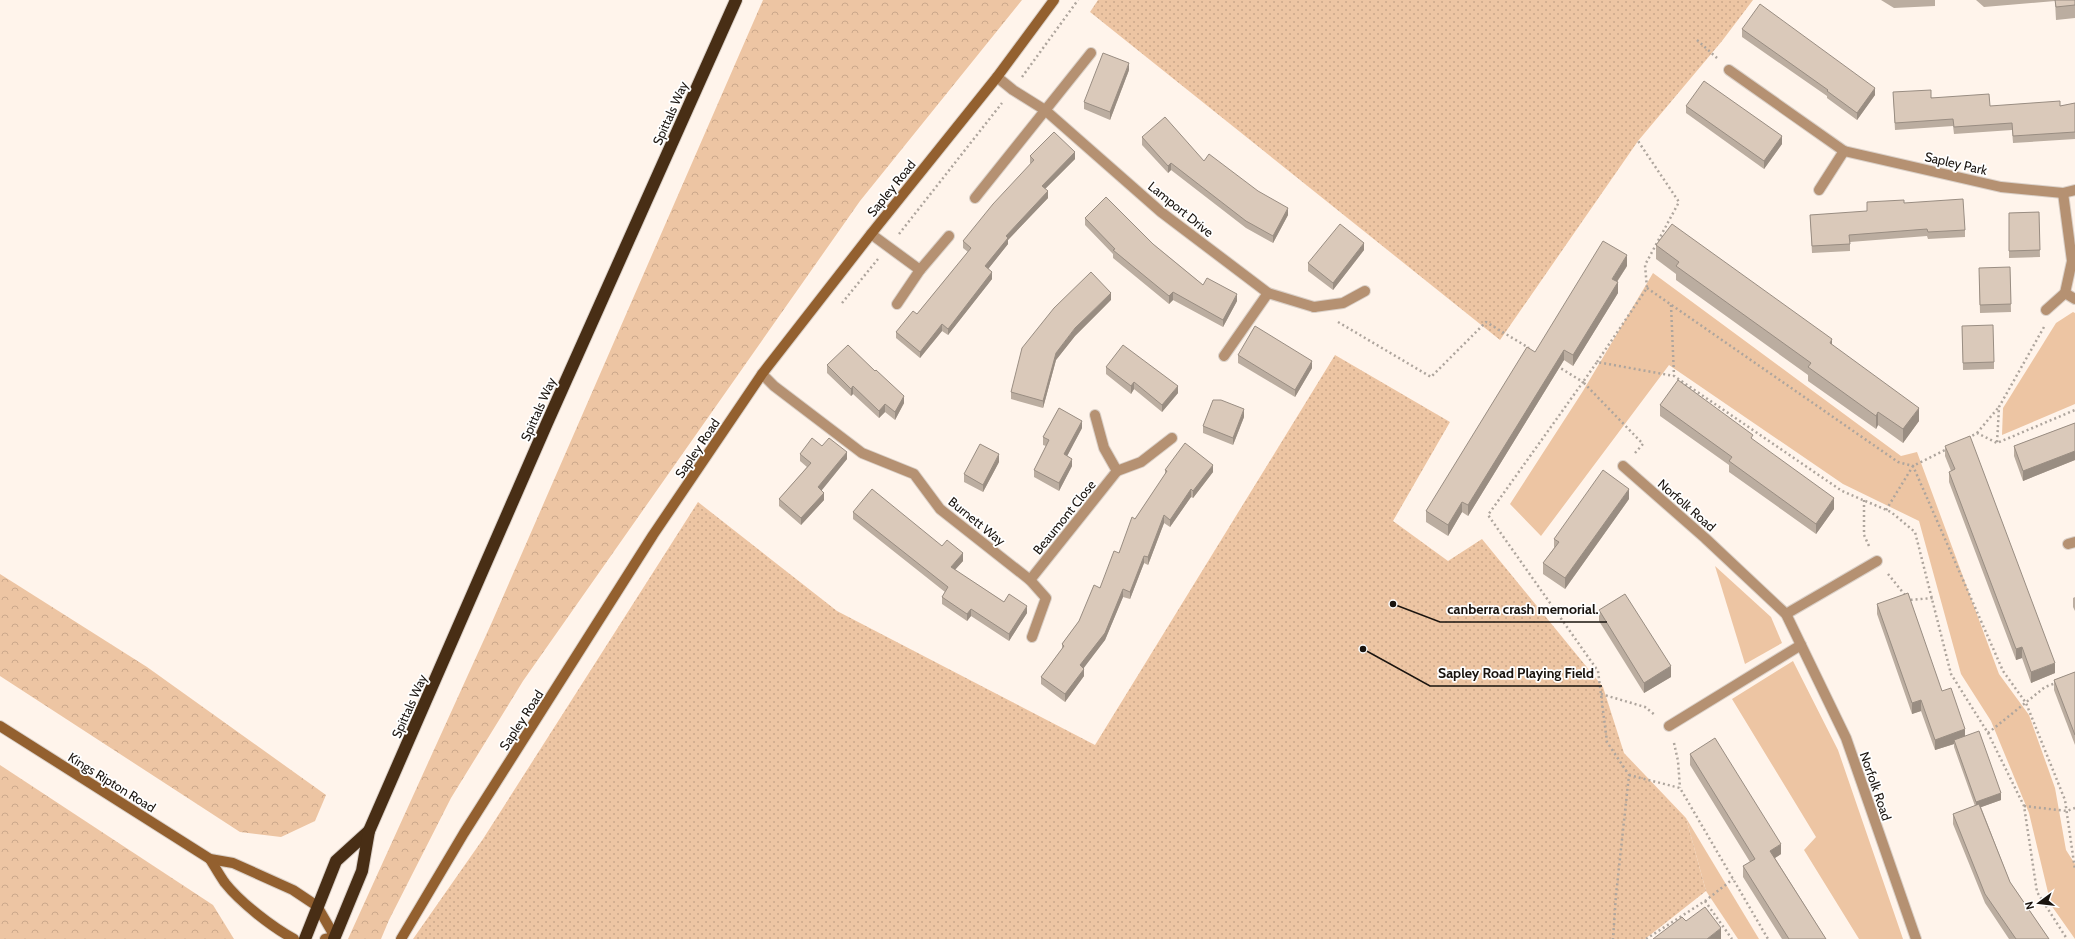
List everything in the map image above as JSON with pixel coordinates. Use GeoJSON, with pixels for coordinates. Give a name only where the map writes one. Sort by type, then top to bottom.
{"type":"FeatureCollection","features":[{"type":"Feature","properties":{"kind":"highway","name":"Spittals Way"},"geometry":{"type":"LineString","coordinates":[[332,938],[362,871],[369,831],[550,416],[736,0]]}},
{"type":"Feature","properties":{"kind":"highway","name":"Spittals Way"},"geometry":{"type":"LineString","coordinates":[[305,939],[336,861],[369,831]]}},
{"type":"Feature","properties":{"kind":"street","name":"Sapley Road"},"geometry":{"type":"LineString","coordinates":[[401,939],[464,833],[653,535],[762,374],[871,234],[997,77],[1054,0]]}},
{"type":"Feature","properties":{"kind":"street"},"geometry":{"type":"LineString","coordinates":[[975,198],[1090,53]]}},
{"type":"Feature","properties":{"kind":"street","name":"Sapley Park"},"geometry":{"type":"LineString","coordinates":[[1729,70],[1844,151],[2001,187],[2063,193],[2075,190]]}},
{"type":"Feature","properties":{"kind":"street","name":"Lamport Drive"},"geometry":{"type":"LineString","coordinates":[[997,77],[1013,90],[1044,110],[1161,212],[1268,293],[1314,307]]}},
{"type":"Feature","properties":{"kind":"street"},"geometry":{"type":"LineString","coordinates":[[1819,190],[1844,151]]}},
{"type":"Feature","properties":{"kind":"street"},"geometry":{"type":"LineString","coordinates":[[2046,310],[2066,293],[2072,261],[2063,193]]}},
{"type":"Feature","properties":{"kind":"street"},"geometry":{"type":"LineString","coordinates":[[871,234],[920,270]]}},
{"type":"Feature","properties":{"kind":"street"},"geometry":{"type":"LineString","coordinates":[[897,304],[920,270],[949,236]]}},
{"type":"Feature","properties":{"kind":"street"},"geometry":{"type":"LineString","coordinates":[[1314,307],[1343,303],[1365,291]]}},
{"type":"Feature","properties":{"kind":"street"},"geometry":{"type":"LineString","coordinates":[[1224,356],[1268,293]]}},
{"type":"Feature","properties":{"kind":"street"},"geometry":{"type":"LineString","coordinates":[[2066,293],[2075,299]]}},
{"type":"Feature","properties":{"kind":"street","name":"Burnett Way"},"geometry":{"type":"LineString","coordinates":[[762,374],[774,386],[862,453],[914,474],[940,509],[1030,580],[1046,598],[1032,637]]}},
{"type":"Feature","properties":{"kind":"street"},"geometry":{"type":"LineString","coordinates":[[1095,415],[1104,448],[1117,471],[1142,462],[1172,438]]}},
{"type":"Feature","properties":{"kind":"street","name":"Norfolk Road"},"geometry":{"type":"LineString","coordinates":[[1623,466],[1705,538],[1786,614],[1846,738],[1916,939]]}},
{"type":"Feature","properties":{"kind":"street","name":"Beaumont Close"},"geometry":{"type":"LineString","coordinates":[[1030,580],[1117,471]]}},
{"type":"Feature","properties":{"kind":"street"},"geometry":{"type":"LineString","coordinates":[[1786,614],[1877,561]]}},
{"type":"Feature","properties":{"kind":"street"},"geometry":{"type":"LineString","coordinates":[[1669,726],[1802,645]]}},
{"type":"Feature","properties":{"kind":"street","name":"Kings Ripton Road"},"geometry":{"type":"LineString","coordinates":[[0,726],[210,859],[233,863],[293,890],[317,906],[332,938]]}},
{"type":"Feature","properties":{"kind":"street","name":"Kings Ripton Road"},"geometry":{"type":"LineString","coordinates":[[210,859],[226,883],[241,898],[279,931],[294,939]]}},
{"type":"Feature","properties":{"kind":"path"},"geometry":{"type":"LineString","coordinates":[[838,307],[888,247],[1013,90],[1078,0]]}},
{"type":"Feature","properties":{"kind":"path"},"geometry":{"type":"LineString","coordinates":[[1697,40],[1729,70]]}},
{"type":"Feature","properties":{"kind":"path"},"geometry":{"type":"LineString","coordinates":[[1613,939],[1616,895],[1629,775],[1607,742],[1598,671],[1488,515],[1583,382],[1647,288],[1645,265],[1679,202],[1638,141]]}},
{"type":"Feature","properties":{"kind":"path"},"geometry":{"type":"LineString","coordinates":[[1647,288],[1898,462],[1913,466]]}},
{"type":"Feature","properties":{"kind":"path"},"geometry":{"type":"LineString","coordinates":[[1671,304],[1674,376]]}},
{"type":"Feature","properties":{"kind":"path"},"geometry":{"type":"LineString","coordinates":[[1314,307],[1431,377],[1486,322],[1531,350]]}},
{"type":"Feature","properties":{"kind":"path"},"geometry":{"type":"LineString","coordinates":[[1963,441],[1977,433],[1999,407],[2047,322],[2046,310]]}},
{"type":"Feature","properties":{"kind":"path"},"geometry":{"type":"LineString","coordinates":[[1551,362],[1583,382],[1643,444],[1623,466]]}},
{"type":"Feature","properties":{"kind":"path"},"geometry":{"type":"LineString","coordinates":[[1597,362],[1674,376],[1842,491],[1892,512],[1915,532],[1951,674],[1988,734],[2024,806],[2037,892],[2067,939]]}},
{"type":"Feature","properties":{"kind":"path"},"geometry":{"type":"LineString","coordinates":[[1997,443],[1999,407]]}},
{"type":"Feature","properties":{"kind":"path"},"geometry":{"type":"LineString","coordinates":[[1977,433],[1997,443],[2075,410]]}},
{"type":"Feature","properties":{"kind":"path"},"geometry":{"type":"LineString","coordinates":[[1886,510],[1913,466],[1949,448]]}},
{"type":"Feature","properties":{"kind":"path"},"geometry":{"type":"LineString","coordinates":[[1913,466],[2003,671],[2026,703],[2065,800],[2075,870]]}},
{"type":"Feature","properties":{"kind":"path"},"geometry":{"type":"LineString","coordinates":[[1988,734],[2045,687],[2060,682]]}},
{"type":"Feature","properties":{"kind":"path"},"geometry":{"type":"LineString","coordinates":[[1629,775],[1680,788],[1768,939]]}},
{"type":"Feature","properties":{"kind":"path"},"geometry":{"type":"LineString","coordinates":[[2024,806],[2067,811],[2075,808]]}},
{"type":"Feature","properties":{"kind":"path"},"geometry":{"type":"LineString","coordinates":[[1646,939],[1704,901],[1733,879]]}},
{"type":"Feature","properties":{"kind":"path"},"geometry":{"type":"LineString","coordinates":[[1704,901],[1732,939]]}},
{"type":"Feature","properties":{"kind":"green space"},"geometry":{"type":"Polygon","coordinates":[[[763,0],[1022,0],[860,201],[523,681],[451,798],[389,920],[381,939],[348,939],[492,622],[763,0]]]}},
{"type":"Feature","properties":{"kind":"green space"},"geometry":{"type":"Polygon","coordinates":[[[1098,0],[1753,0],[1722,41],[1638,141],[1500,340],[1090,12],[1098,0]]]}},
{"type":"Feature","properties":{"kind":"green space"},"geometry":{"type":"Polygon","coordinates":[[[1653,273],[1901,456],[1917,452],[1999,674],[2029,715],[2055,788],[2066,850],[2075,864],[2075,939],[2051,905],[2029,813],[1991,721],[1961,674],[1919,521],[1843,484],[1669,365],[1541,536],[1510,504],[1583,391],[1653,273]]]}},
{"type":"Feature","properties":{"kind":"green space"},"geometry":{"type":"Polygon","coordinates":[[[2073,312],[2075,313],[2075,404],[2002,435],[2003,408],[2056,323],[2073,312]]]}},
{"type":"Feature","properties":{"kind":"green space"},"geometry":{"type":"Polygon","coordinates":[[[1335,355],[1450,422],[1393,521],[1448,561],[1482,539],[1603,687],[1624,753],[1686,818],[1706,891],[1645,939],[413,939],[483,839],[698,502],[837,611],[1095,745],[1335,355]]]}},
{"type":"Feature","properties":{"kind":"green space"},"geometry":{"type":"Polygon","coordinates":[[[1715,566],[1771,617],[1782,643],[1745,664],[1715,566]]]}},
{"type":"Feature","properties":{"kind":"green space"},"geometry":{"type":"Polygon","coordinates":[[[0,574],[147,667],[326,795],[315,821],[281,837],[240,832],[0,676],[0,574]]]}},
{"type":"Feature","properties":{"kind":"green space"},"geometry":{"type":"Polygon","coordinates":[[[1793,661],[1838,750],[1903,939],[1859,939],[1804,850],[1816,837],[1732,699],[1793,661]]]}},
{"type":"Feature","properties":{"kind":"green space"},"geometry":{"type":"Polygon","coordinates":[[[0,765],[213,905],[234,939],[0,939],[0,765]]]}},
{"type":"Feature","properties":{"kind":"green space"},"geometry":{"type":"Polygon","coordinates":[[[1686,818],[1759,939],[1738,939],[1706,891],[1686,818]]]}},
{"type":"Feature","properties":{"kind":"building"},"geometry":{"type":"Polygon","coordinates":[[[2055,0],[2075,0],[2075,5],[2056,7],[2055,0]]]}},
{"type":"Feature","properties":{"kind":"building"},"geometry":{"type":"Polygon","coordinates":[[[1760,4],[1875,88],[1857,113],[1827,91],[1828,90],[1742,29],[1760,4]]]}},
{"type":"Feature","properties":{"kind":"building"},"geometry":{"type":"Polygon","coordinates":[[[1103,53],[1129,63],[1110,112],[1084,102],[1103,53]]]}},
{"type":"Feature","properties":{"kind":"building"},"geometry":{"type":"Polygon","coordinates":[[[1704,81],[1782,136],[1764,161],[1686,106],[1704,81]]]}},
{"type":"Feature","properties":{"kind":"building"},"geometry":{"type":"Polygon","coordinates":[[[1931,90],[1931,98],[1989,94],[1990,106],[2060,101],[2060,106],[2075,103],[2075,132],[2013,136],[2012,123],[1954,127],[1953,119],[1895,123],[1893,92],[1931,90]]]}},
{"type":"Feature","properties":{"kind":"building"},"geometry":{"type":"Polygon","coordinates":[[[1165,117],[1204,161],[1209,154],[1258,191],[1288,208],[1273,236],[1246,221],[1171,163],[1168,166],[1142,137],[1165,117]]]}},
{"type":"Feature","properties":{"kind":"building"},"geometry":{"type":"Polygon","coordinates":[[[1054,132],[1075,152],[1042,186],[1048,191],[1006,236],[1008,238],[985,266],[992,272],[948,329],[942,324],[920,352],[896,332],[913,311],[917,314],[971,248],[963,241],[993,204],[1034,160],[1030,156],[1054,132]]]}},
{"type":"Feature","properties":{"kind":"building"},"geometry":{"type":"Polygon","coordinates":[[[1106,197],[1153,244],[1203,285],[1207,278],[1237,294],[1223,320],[1173,292],[1169,296],[1113,250],[1115,249],[1085,218],[1106,197]]]}},
{"type":"Feature","properties":{"kind":"building"},"geometry":{"type":"Polygon","coordinates":[[[1963,199],[1965,230],[1928,232],[1927,229],[1849,235],[1850,244],[1812,246],[1810,215],[1867,211],[1867,202],[1904,200],[1904,203],[1963,199]]]}},
{"type":"Feature","properties":{"kind":"building"},"geometry":{"type":"Polygon","coordinates":[[[2039,212],[2040,250],[2009,251],[2009,213],[2039,212]]]}},
{"type":"Feature","properties":{"kind":"building"},"geometry":{"type":"Polygon","coordinates":[[[1340,224],[1364,243],[1333,283],[1308,263],[1340,224]]]}},
{"type":"Feature","properties":{"kind":"building"},"geometry":{"type":"Polygon","coordinates":[[[1672,224],[1832,339],[1830,343],[1919,408],[1903,429],[1878,412],[1876,416],[1808,367],[1811,363],[1676,266],[1679,262],[1656,245],[1672,224]]]}},
{"type":"Feature","properties":{"kind":"building"},"geometry":{"type":"Polygon","coordinates":[[[1603,241],[1627,255],[1612,279],[1618,282],[1573,355],[1564,350],[1468,505],[1462,502],[1448,525],[1426,511],[1527,347],[1535,352],[1603,241]]]}},
{"type":"Feature","properties":{"kind":"building"},"geometry":{"type":"Polygon","coordinates":[[[2010,267],[2011,304],[1980,305],[1979,268],[2010,267]]]}},
{"type":"Feature","properties":{"kind":"building"},"geometry":{"type":"Polygon","coordinates":[[[1091,272],[1111,293],[1075,328],[1056,353],[1043,401],[1011,392],[1022,348],[1054,308],[1091,272]]]}},
{"type":"Feature","properties":{"kind":"building"},"geometry":{"type":"Polygon","coordinates":[[[1993,325],[1994,362],[1963,363],[1962,326],[1993,325]]]}},
{"type":"Feature","properties":{"kind":"building"},"geometry":{"type":"Polygon","coordinates":[[[1255,326],[1312,361],[1295,390],[1238,355],[1255,326]]]}},
{"type":"Feature","properties":{"kind":"building"},"geometry":{"type":"Polygon","coordinates":[[[848,345],[904,396],[895,412],[885,404],[879,411],[853,386],[851,389],[827,365],[848,345]]]}},
{"type":"Feature","properties":{"kind":"building"},"geometry":{"type":"Polygon","coordinates":[[[1123,345],[1178,386],[1162,405],[1134,382],[1131,386],[1106,367],[1123,345]]]}},
{"type":"Feature","properties":{"kind":"building"},"geometry":{"type":"Polygon","coordinates":[[[1678,380],[1753,435],[1751,438],[1834,498],[1816,524],[1729,461],[1732,457],[1660,405],[1678,380]]]}},
{"type":"Feature","properties":{"kind":"building"},"geometry":{"type":"Polygon","coordinates":[[[1213,400],[1221,400],[1244,409],[1233,438],[1203,426],[1213,400]]]}},
{"type":"Feature","properties":{"kind":"building"},"geometry":{"type":"Polygon","coordinates":[[[1059,408],[1082,421],[1064,454],[1072,459],[1059,483],[1034,470],[1049,440],[1043,437],[1059,408]]]}},
{"type":"Feature","properties":{"kind":"building"},"geometry":{"type":"Polygon","coordinates":[[[2075,423],[2075,451],[2023,471],[2014,446],[2075,423]]]}},
{"type":"Feature","properties":{"kind":"building"},"geometry":{"type":"Polygon","coordinates":[[[1970,436],[2055,663],[2031,672],[2022,647],[2016,649],[1949,472],[1955,469],[1945,446],[1970,436]]]}},
{"type":"Feature","properties":{"kind":"building"},"geometry":{"type":"Polygon","coordinates":[[[812,438],[822,446],[829,438],[847,452],[818,487],[824,493],[801,518],[779,499],[811,463],[800,454],[812,438]]]}},
{"type":"Feature","properties":{"kind":"building"},"geometry":{"type":"Polygon","coordinates":[[[1185,443],[1213,465],[1193,491],[1191,489],[1170,520],[1164,515],[1148,557],[1144,556],[1130,592],[1123,589],[1105,633],[1080,665],[1084,669],[1065,694],[1041,677],[1064,646],[1062,644],[1079,621],[1094,585],[1100,588],[1114,551],[1119,553],[1132,517],[1135,519],[1167,471],[1165,470],[1185,443]]]}},
{"type":"Feature","properties":{"kind":"building"},"geometry":{"type":"Polygon","coordinates":[[[980,444],[999,454],[983,485],[964,474],[980,444]]]}},
{"type":"Feature","properties":{"kind":"building"},"geometry":{"type":"Polygon","coordinates":[[[1603,470],[1629,489],[1565,578],[1543,563],[1559,542],[1554,539],[1603,470]]]}},
{"type":"Feature","properties":{"kind":"building"},"geometry":{"type":"Polygon","coordinates":[[[872,489],[942,546],[947,540],[963,553],[951,567],[1004,602],[1009,594],[1027,606],[1009,634],[971,609],[967,614],[942,597],[948,587],[853,512],[872,489]]]}},
{"type":"Feature","properties":{"kind":"building"},"geometry":{"type":"Polygon","coordinates":[[[1908,593],[1942,691],[1951,688],[1965,729],[1935,740],[1921,700],[1912,703],[1877,604],[1908,593]]]}},
{"type":"Feature","properties":{"kind":"building"},"geometry":{"type":"Polygon","coordinates":[[[1625,594],[1671,666],[1644,683],[1599,610],[1625,594]]]}},
{"type":"Feature","properties":{"kind":"building"},"geometry":{"type":"Polygon","coordinates":[[[2075,672],[2075,735],[2054,680],[2075,672]]]}},
{"type":"Feature","properties":{"kind":"building"},"geometry":{"type":"Polygon","coordinates":[[[1979,731],[2001,793],[1976,802],[1954,740],[1979,731]]]}},
{"type":"Feature","properties":{"kind":"building"},"geometry":{"type":"Polygon","coordinates":[[[1715,738],[1781,844],[1770,851],[1826,939],[1789,939],[1743,866],[1755,859],[1690,754],[1715,738]]]}},
{"type":"Feature","properties":{"kind":"building"},"geometry":{"type":"Polygon","coordinates":[[[1979,804],[2010,882],[2049,939],[2016,939],[1985,894],[1953,814],[1979,804]]]}},
{"type":"Feature","properties":{"kind":"building"},"geometry":{"type":"Polygon","coordinates":[[[1705,907],[1721,928],[1707,939],[1653,939],[1682,917],[1686,921],[1705,907]]]}},
{"type":"Feature","properties":{"kind":"place","name":"canberra crash memorial."},"geometry":{"type":"Point","coordinates":[1393,604]}},
{"type":"Feature","properties":{"kind":"place","name":"Sapley Road Playing Field"},"geometry":{"type":"Point","coordinates":[1363,649]}}]}
